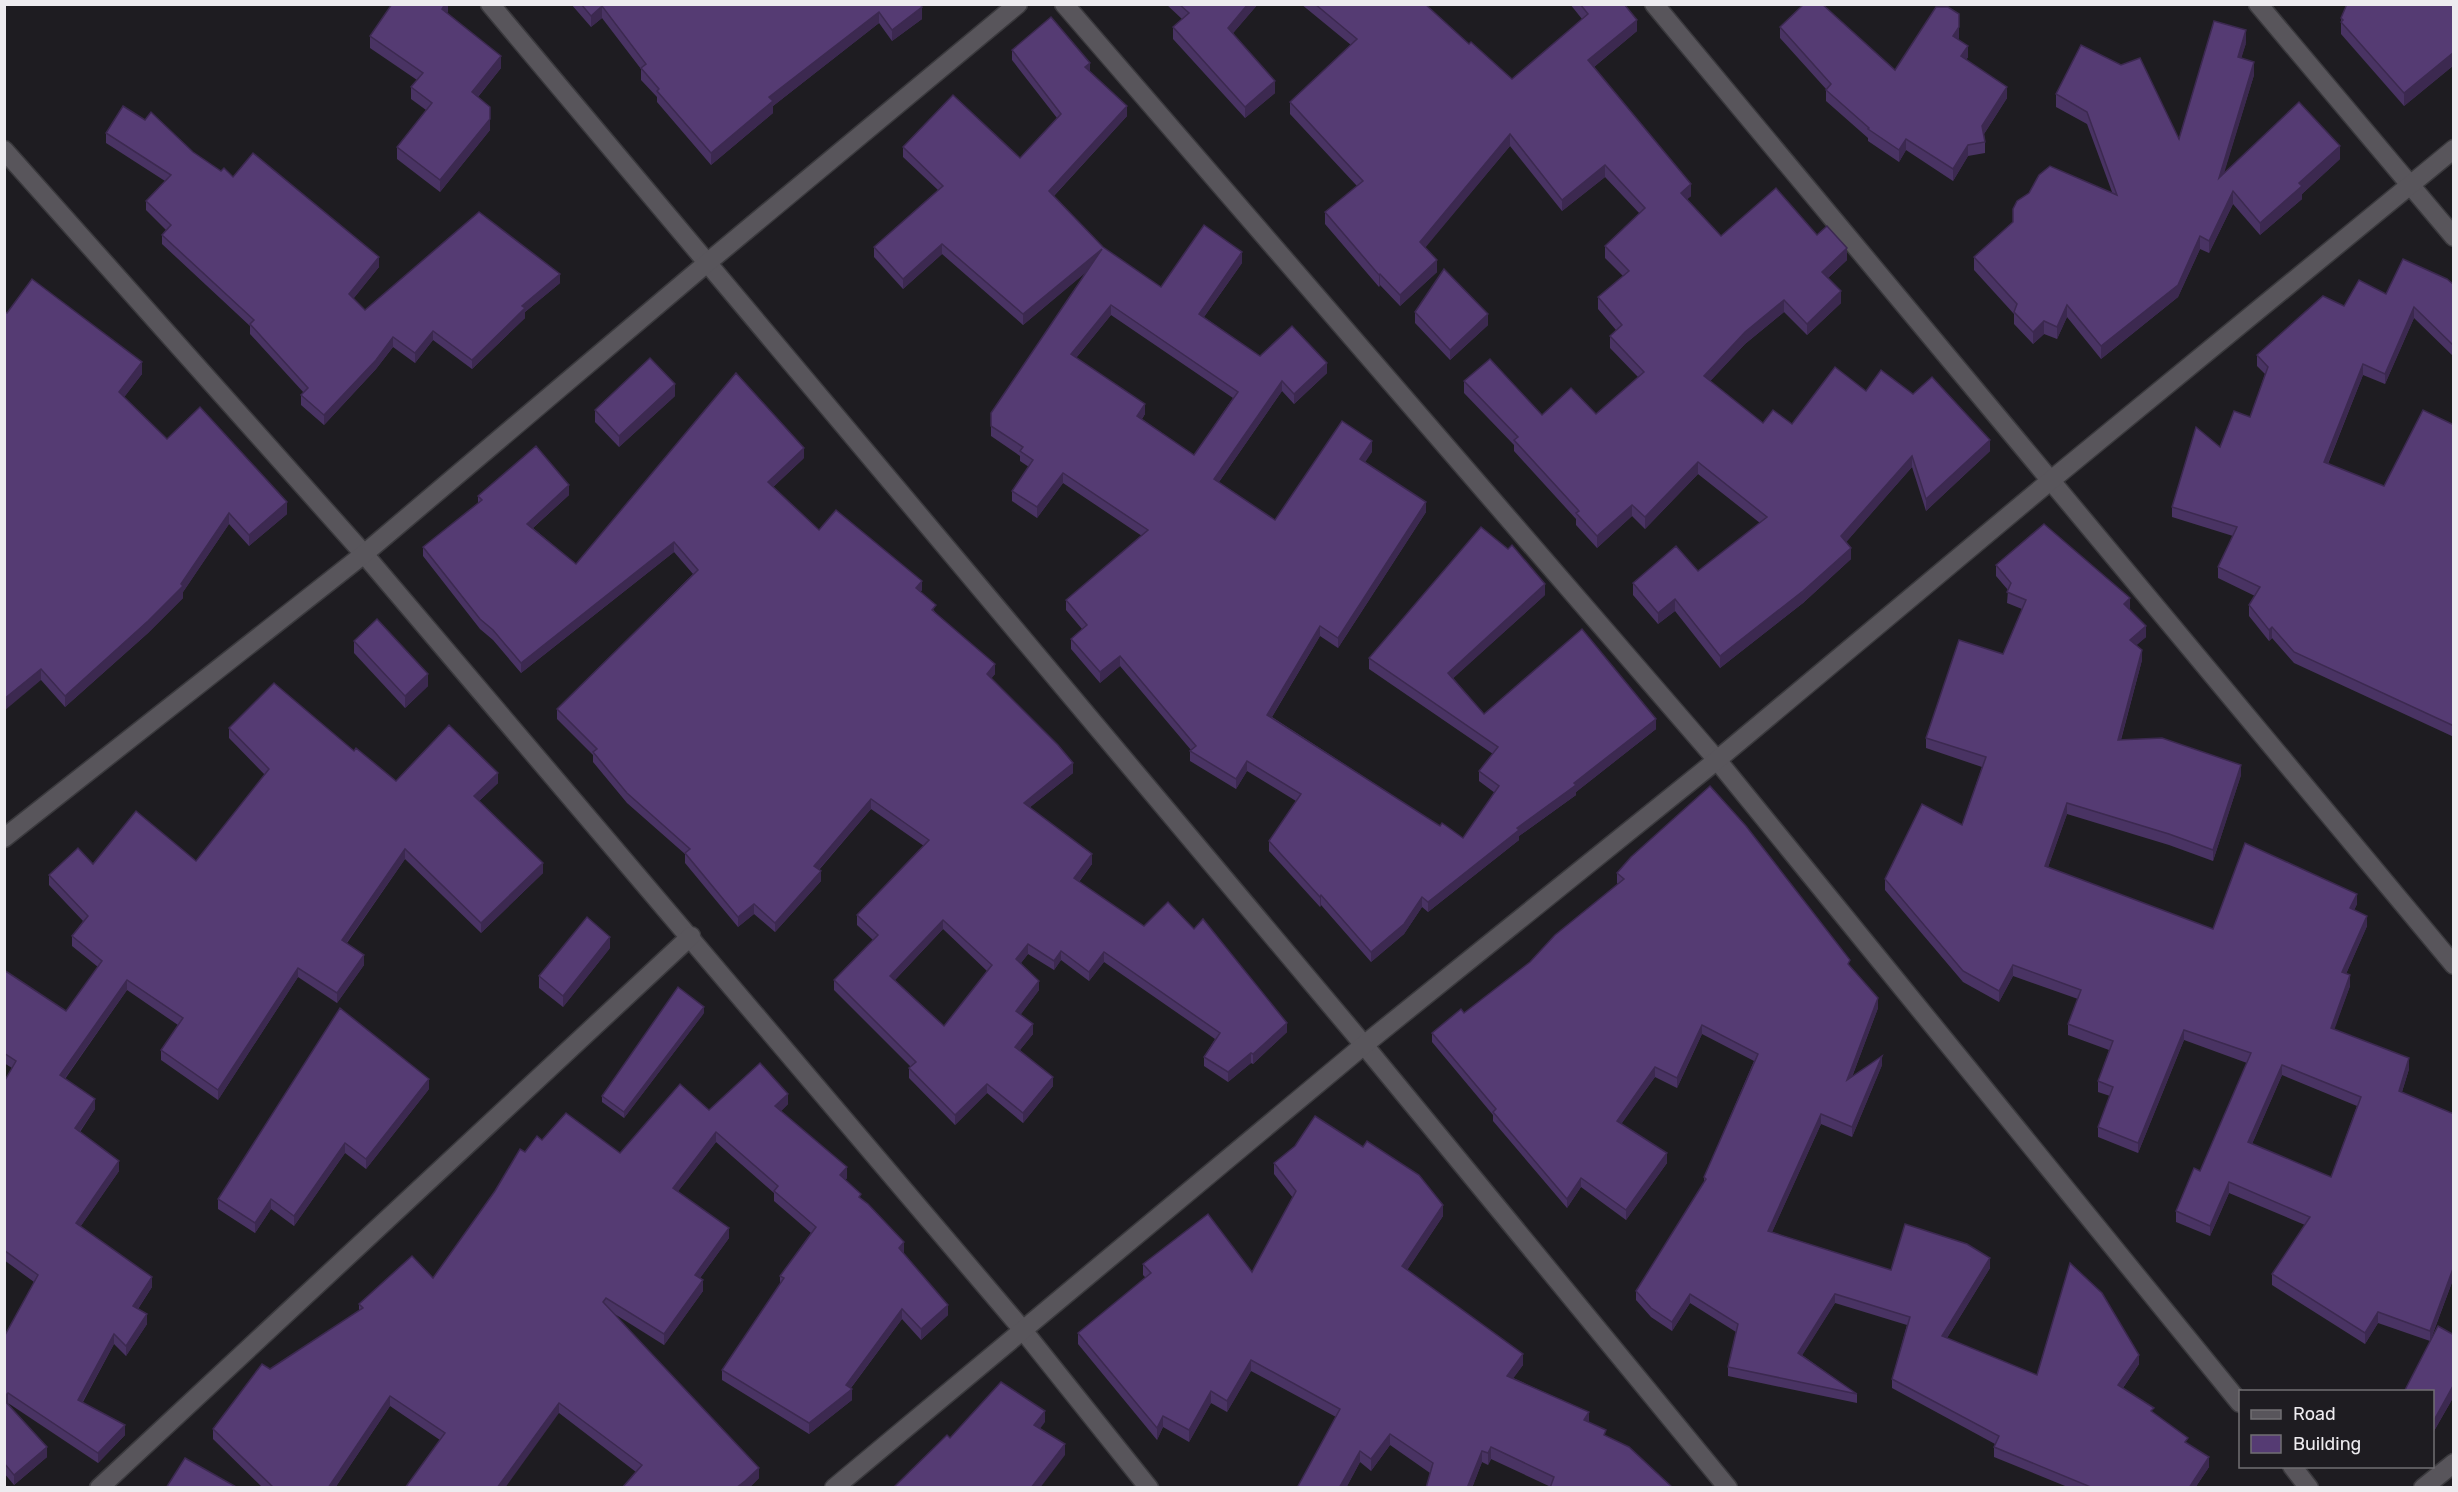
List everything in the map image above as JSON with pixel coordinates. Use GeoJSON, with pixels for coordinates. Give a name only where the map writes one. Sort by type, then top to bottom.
{"type":"FeatureCollection","features":[{"type":"Feature","properties":{"kind":"street"},"geometry":{"type":"LineString","coordinates":[[490,4],[1364,1045],[1728,1488]]}},
{"type":"Feature","properties":{"kind":"street"},"geometry":{"type":"LineString","coordinates":[[4,838],[364,554],[707,263],[1018,4]]}},
{"type":"Feature","properties":{"kind":"street"},"geometry":{"type":"LineString","coordinates":[[1064,4],[1717,760],[2239,1402]]}},
{"type":"Feature","properties":{"kind":"street"},"geometry":{"type":"LineString","coordinates":[[1654,4],[2454,965]]}},
{"type":"Feature","properties":{"kind":"street"},"geometry":{"type":"LineString","coordinates":[[2258,4],[2454,237]]}},
{"type":"Feature","properties":{"kind":"street"},"geometry":{"type":"LineString","coordinates":[[834,1488],[1364,1045],[1717,760],[2050,480],[2454,149]]}},
{"type":"Feature","properties":{"kind":"street"},"geometry":{"type":"LineString","coordinates":[[4,150],[364,554],[691,936],[1022,1329],[1149,1488]]}},
{"type":"Feature","properties":{"kind":"street"},"geometry":{"type":"LineString","coordinates":[[99,1488],[691,936]]}},
{"type":"Feature","properties":{"kind":"street"},"geometry":{"type":"LineString","coordinates":[[2423,1488],[2454,1463]]}},
{"type":"Feature","properties":{"kind":"street"},"geometry":{"type":"LineString","coordinates":[[2293,1468],[2309,1488]]}},
{"type":"Feature","properties":{"kind":"building"},"geometry":{"type":"Polygon","coordinates":[[[392,4],[445,4],[442,9],[501,56],[472,92],[490,107],[490,119],[440,180],[397,147],[432,103],[411,87],[423,73],[370,36],[392,4]]]}},
{"type":"Feature","properties":{"kind":"building"},"geometry":{"type":"Polygon","coordinates":[[[581,4],[920,4],[922,7],[892,30],[879,12],[769,97],[773,101],[711,153],[657,91],[659,89],[641,68],[646,64],[602,6],[591,16],[581,4]]]}},
{"type":"Feature","properties":{"kind":"building"},"geometry":{"type":"Polygon","coordinates":[[[1179,4],[1248,4],[1228,28],[1275,81],[1245,107],[1173,27],[1189,13],[1179,4]]]}},
{"type":"Feature","properties":{"kind":"building"},"geometry":{"type":"Polygon","coordinates":[[[1315,4],[1425,4],[1512,79],[1588,14],[1580,4],[1624,4],[1637,20],[1588,60],[1691,184],[1681,193],[1721,236],[1776,188],[1817,235],[1827,226],[1847,248],[1822,272],[1841,291],[1807,324],[1784,300],[1745,332],[1704,376],[1763,423],[1773,410],[1792,424],[1835,367],[1866,391],[1881,370],[1913,394],[1932,377],[1990,440],[1926,499],[1912,456],[1841,536],[1851,548],[1803,591],[1720,656],[1675,599],[1658,613],[1633,583],[1676,546],[1698,571],[1767,517],[1698,462],[1645,517],[1632,505],[1597,536],[1576,513],[1579,511],[1514,440],[1518,437],[1464,381],[1490,359],[1542,415],[1571,388],[1596,414],[1644,372],[1610,336],[1622,325],[1598,297],[1629,271],[1605,246],[1645,208],[1605,165],[1562,200],[1510,134],[1420,242],[1437,260],[1400,295],[1379,275],[1325,212],[1363,181],[1290,102],[1357,39],[1315,4]]]}},
{"type":"Feature","properties":{"kind":"building"},"geometry":{"type":"Polygon","coordinates":[[[1804,4],[1822,4],[1895,70],[1936,7],[1948,7],[1959,14],[1959,27],[1953,36],[1968,46],[1961,56],[2007,87],[1982,126],[1985,142],[1968,145],[1953,169],[1906,139],[1899,150],[1868,129],[1826,90],[1831,84],[1780,27],[1804,4]]]}},
{"type":"Feature","properties":{"kind":"building"},"geometry":{"type":"Polygon","coordinates":[[[2347,4],[2454,4],[2454,52],[2404,93],[2341,22],[2347,4]]]}},
{"type":"Feature","properties":{"kind":"building"},"geometry":{"type":"Polygon","coordinates":[[[1051,17],[1090,63],[1085,67],[1127,106],[1049,191],[1103,247],[1161,287],[1204,225],[1242,252],[1199,314],[1260,356],[1292,326],[1327,363],[1294,394],[1282,381],[1214,479],[1275,520],[1342,421],[1372,441],[1360,459],[1426,502],[1338,638],[1320,626],[1267,715],[1440,826],[1442,823],[1463,838],[1499,786],[1479,771],[1498,747],[1369,658],[1481,527],[1508,549],[1512,545],[1545,584],[1448,673],[1484,714],[1582,629],[1656,719],[1574,783],[1576,785],[1517,828],[1519,830],[1428,902],[1422,897],[1404,924],[1371,952],[1269,841],[1301,794],[1247,761],[1236,779],[1190,751],[1196,746],[1120,656],[1100,672],[1071,639],[1087,625],[1066,600],[1148,530],[1063,473],[1037,507],[1012,491],[1033,460],[1020,451],[1023,447],[991,426],[991,413],[1102,249],[1023,314],[942,244],[903,279],[874,247],[943,186],[903,147],[953,95],[1020,158],[1061,114],[1012,50],[1051,17]],[[1111,305],[1071,354],[1145,404],[1137,416],[1194,455],[1238,392],[1111,305]]]}},
{"type":"Feature","properties":{"kind":"building"},"geometry":{"type":"Polygon","coordinates":[[[2214,21],[2246,30],[2238,57],[2254,62],[2219,178],[2299,102],[2340,146],[2299,183],[2302,186],[2260,223],[2233,191],[2209,241],[2200,236],[2178,285],[2101,346],[2067,305],[2057,327],[2044,321],[2033,332],[2014,312],[2017,304],[1974,257],[2013,222],[2013,209],[2017,201],[2029,193],[2039,175],[2050,166],[2117,195],[2087,112],[2056,94],[2081,45],[2121,65],[2140,58],[2179,139],[2214,21]]]}},
{"type":"Feature","properties":{"kind":"building"},"geometry":{"type":"Polygon","coordinates":[[[123,106],[145,120],[151,112],[193,152],[221,171],[224,168],[233,177],[253,153],[379,257],[349,294],[365,310],[479,212],[560,274],[522,306],[525,308],[472,360],[433,331],[415,353],[393,337],[376,360],[324,415],[301,395],[308,388],[250,324],[254,320],[162,235],[171,225],[146,201],[171,175],[106,133],[123,106]]]}},
{"type":"Feature","properties":{"kind":"building"},"geometry":{"type":"Polygon","coordinates":[[[2403,259],[2447,279],[2454,285],[2454,346],[2414,307],[2385,374],[2363,364],[2324,462],[2384,486],[2423,410],[2454,425],[2454,726],[2294,652],[2272,627],[2269,630],[2249,605],[2260,587],[2218,567],[2237,527],[2172,507],[2196,427],[2220,447],[2234,411],[2250,417],[2268,367],[2257,355],[2323,296],[2344,306],[2359,280],[2386,294],[2403,259]]]}},
{"type":"Feature","properties":{"kind":"building"},"geometry":{"type":"Polygon","coordinates":[[[1444,269],[1488,314],[1450,350],[1415,312],[1444,269]]]}},
{"type":"Feature","properties":{"kind":"building"},"geometry":{"type":"Polygon","coordinates":[[[32,279],[142,362],[119,392],[167,439],[200,407],[287,502],[249,535],[229,513],[181,584],[183,586],[65,696],[41,669],[4,699],[4,311],[7,313],[32,279]]]}},
{"type":"Feature","properties":{"kind":"building"},"geometry":{"type":"Polygon","coordinates":[[[650,358],[675,384],[619,436],[595,410],[650,358]]]}},
{"type":"Feature","properties":{"kind":"building"},"geometry":{"type":"Polygon","coordinates":[[[736,373],[804,448],[768,482],[819,530],[836,510],[922,581],[916,588],[936,605],[932,610],[995,664],[987,674],[1073,763],[1024,803],[1092,854],[1074,878],[1144,926],[1168,902],[1194,929],[1203,919],[1287,1023],[1253,1054],[1251,1053],[1228,1072],[1204,1057],[1220,1033],[1104,952],[1089,972],[1061,951],[1054,961],[1028,944],[1016,959],[1039,981],[1016,1011],[1033,1024],[1015,1047],[1053,1077],[1023,1113],[987,1084],[955,1115],[909,1068],[916,1062],[834,980],[878,935],[857,915],[929,840],[871,799],[814,866],[821,871],[775,923],[754,904],[738,917],[685,853],[690,849],[627,793],[593,752],[597,749],[557,709],[698,570],[674,542],[521,663],[493,630],[480,619],[423,547],[482,500],[478,496],[536,446],[569,485],[527,524],[576,564],[736,373]],[[943,920],[890,976],[944,1026],[992,965],[943,920]]]}},
{"type":"Feature","properties":{"kind":"building"},"geometry":{"type":"Polygon","coordinates":[[[2044,524],[2130,598],[2124,604],[2146,626],[2130,640],[2142,650],[2118,740],[2162,738],[2241,765],[2213,850],[2067,803],[2045,866],[2213,929],[2245,843],[2357,894],[2350,908],[2367,916],[2342,972],[2350,975],[2331,1028],[2409,1058],[2399,1091],[2454,1114],[2454,1266],[2430,1331],[2378,1312],[2365,1333],[2272,1274],[2310,1217],[2229,1182],[2210,1226],[2176,1211],[2194,1168],[2200,1171],[2251,1053],[2184,1030],[2138,1143],[2098,1127],[2113,1087],[2098,1081],[2113,1041],[2068,1024],[2081,990],[2013,965],[1999,991],[1963,971],[1885,879],[1922,804],[1962,825],[1986,757],[1926,738],[1959,640],[2003,654],[2026,600],[2007,592],[2011,583],[1996,565],[2044,524]],[[2282,1065],[2248,1142],[2331,1177],[2361,1097],[2282,1065]]]}},
{"type":"Feature","properties":{"kind":"building"},"geometry":{"type":"Polygon","coordinates":[[[377,619],[428,674],[405,696],[354,641],[377,619]]]}},
{"type":"Feature","properties":{"kind":"building"},"geometry":{"type":"Polygon","coordinates":[[[274,683],[354,751],[356,748],[396,781],[449,725],[498,773],[474,796],[543,863],[481,923],[405,849],[342,940],[364,955],[337,993],[298,968],[218,1090],[161,1050],[183,1018],[127,980],[60,1075],[95,1099],[75,1128],[119,1161],[76,1223],[152,1277],[133,1306],[147,1314],[126,1346],[114,1334],[78,1400],[125,1425],[98,1453],[8,1393],[4,1397],[4,1337],[38,1275],[4,1250],[4,1082],[16,1061],[4,1053],[4,970],[66,1011],[102,961],[72,936],[88,916],[49,875],[78,848],[93,864],[136,811],[196,861],[269,769],[229,728],[274,683]]]}},
{"type":"Feature","properties":{"kind":"building"},"geometry":{"type":"Polygon","coordinates":[[[1710,786],[1746,826],[1850,960],[1848,964],[1878,998],[1847,1080],[1882,1056],[1852,1127],[1821,1114],[1768,1231],[1891,1270],[1905,1224],[1967,1244],[1990,1258],[1942,1336],[2037,1375],[2070,1263],[2102,1293],[2139,1355],[2118,1385],[2154,1408],[2151,1411],[2188,1438],[2185,1442],[2209,1457],[2189,1488],[2093,1488],[1994,1447],[1999,1436],[1892,1379],[1910,1317],[1835,1294],[1798,1353],[1857,1394],[1728,1367],[1738,1324],[1690,1294],[1672,1322],[1651,1308],[1636,1291],[1706,1179],[1704,1177],[1758,1054],[1702,1025],[1677,1078],[1655,1067],[1617,1121],[1667,1153],[1626,1210],[1581,1178],[1567,1199],[1493,1112],[1496,1109],[1432,1033],[1461,1009],[1464,1013],[1530,962],[1555,935],[1624,879],[1617,873],[1631,857],[1710,786]]]}},
{"type":"Feature","properties":{"kind":"building"},"geometry":{"type":"Polygon","coordinates":[[[587,917],[610,937],[563,996],[539,976],[587,917]]]}},
{"type":"Feature","properties":{"kind":"building"},"geometry":{"type":"Polygon","coordinates":[[[678,987],[704,1007],[624,1112],[602,1096],[678,987]]]}},
{"type":"Feature","properties":{"kind":"building"},"geometry":{"type":"Polygon","coordinates":[[[340,1008],[429,1079],[366,1159],[345,1143],[294,1216],[271,1199],[255,1223],[218,1199],[340,1008]]]}},
{"type":"Feature","properties":{"kind":"building"},"geometry":{"type":"Polygon","coordinates":[[[760,1063],[788,1094],[775,1106],[847,1167],[840,1175],[861,1194],[859,1197],[904,1242],[899,1248],[948,1305],[921,1329],[902,1309],[846,1385],[852,1389],[809,1423],[722,1370],[784,1278],[780,1276],[816,1227],[774,1191],[778,1186],[716,1132],[673,1188],[729,1228],[695,1275],[703,1280],[664,1334],[606,1298],[603,1302],[759,1468],[736,1488],[622,1488],[642,1465],[559,1403],[497,1488],[405,1488],[445,1433],[390,1396],[328,1488],[274,1488],[213,1429],[262,1364],[270,1369],[363,1308],[359,1304],[412,1256],[433,1278],[495,1191],[520,1149],[525,1152],[537,1136],[542,1140],[566,1113],[620,1153],[680,1084],[709,1110],[760,1063]]]}},
{"type":"Feature","properties":{"kind":"building"},"geometry":{"type":"Polygon","coordinates":[[[1315,1116],[1363,1147],[1367,1141],[1419,1175],[1443,1205],[1402,1266],[1523,1354],[1507,1376],[1589,1412],[1584,1420],[1606,1430],[1604,1435],[1629,1447],[1673,1488],[1550,1488],[1554,1477],[1491,1447],[1488,1453],[1482,1451],[1467,1488],[1426,1488],[1433,1463],[1390,1434],[1371,1459],[1360,1451],[1339,1488],[1297,1488],[1340,1409],[1251,1360],[1227,1401],[1211,1391],[1189,1430],[1163,1416],[1157,1428],[1078,1333],[1151,1273],[1143,1264],[1208,1214],[1252,1272],[1296,1191],[1274,1163],[1295,1146],[1315,1116]]]}},
{"type":"Feature","properties":{"kind":"building"},"geometry":{"type":"Polygon","coordinates":[[[2438,1326],[2454,1335],[2454,1384],[2434,1420],[2434,1390],[2405,1390],[2438,1326]]]}},
{"type":"Feature","properties":{"kind":"building"},"geometry":{"type":"Polygon","coordinates":[[[1001,1382],[1045,1411],[1034,1425],[1065,1444],[1031,1488],[893,1488],[947,1435],[950,1438],[1001,1382]]]}},
{"type":"Feature","properties":{"kind":"building"},"geometry":{"type":"Polygon","coordinates":[[[4,1400],[47,1447],[14,1475],[4,1463],[4,1400]]]}},
{"type":"Feature","properties":{"kind":"building"},"geometry":{"type":"Polygon","coordinates":[[[185,1458],[238,1488],[166,1488],[185,1458]]]}}]}
